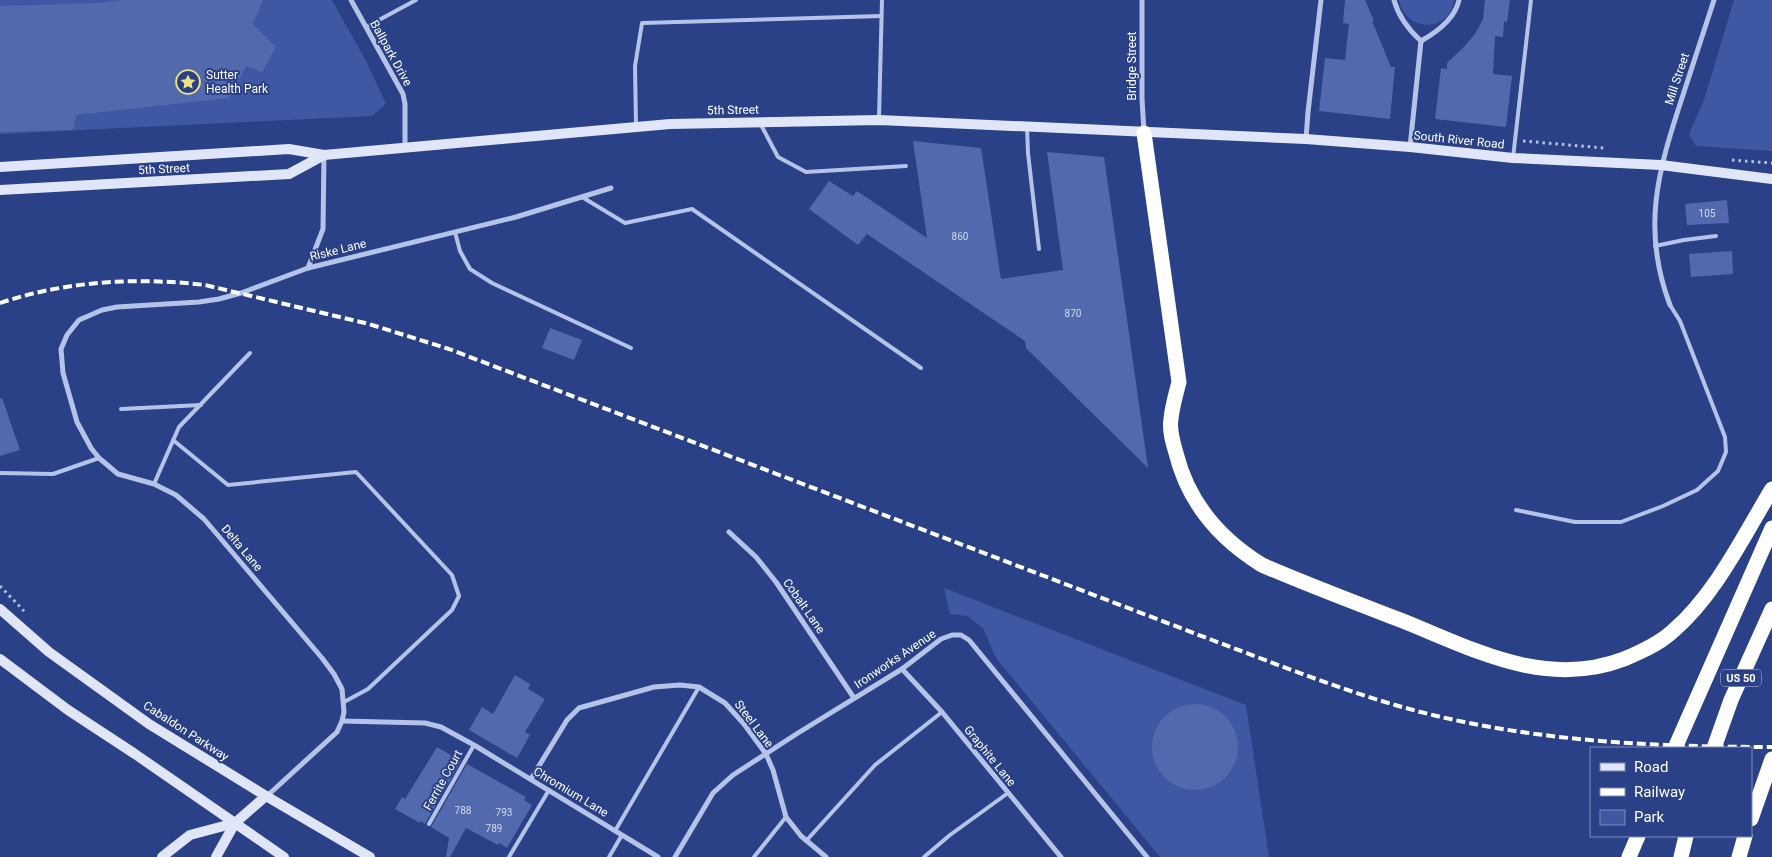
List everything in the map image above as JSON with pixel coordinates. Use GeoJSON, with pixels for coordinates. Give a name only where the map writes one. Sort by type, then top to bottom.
{"type":"FeatureCollection","features":[{"type":"Feature","properties":{"kind":"highway"},"geometry":{"type":"LineString","coordinates":[[1144,133],[1179,382],[1170,420],[1178,461],[1186,485],[1211,524],[1244,554],[1262,565],[1489,655],[1529,667],[1584,670],[1612,663],[1653,646],[1689,617],[1716,581],[1772,489]]}},
{"type":"Feature","properties":{"kind":"highway"},"geometry":{"type":"LineString","coordinates":[[1675,747],[1772,528]]}},
{"type":"Feature","properties":{"kind":"highway","name":"US 50"},"geometry":{"type":"LineString","coordinates":[[1714,747],[1731,700],[1772,609]]}},
{"type":"Feature","properties":{"kind":"highway"},"geometry":{"type":"LineString","coordinates":[[1752,816],[1772,759]]}},
{"type":"Feature","properties":{"kind":"highway"},"geometry":{"type":"LineString","coordinates":[[1629,857],[1638,837]]}},
{"type":"Feature","properties":{"kind":"highway"},"geometry":{"type":"LineString","coordinates":[[1681,857],[1686,837]]}},
{"type":"Feature","properties":{"kind":"highway"},"geometry":{"type":"LineString","coordinates":[[1738,857],[1745,837]]}},
{"type":"Feature","properties":{"kind":"main road","name":"5th Street"},"geometry":{"type":"LineString","coordinates":[[0,167],[289,150],[324,155],[670,124],[879,120],[1092,128],[1144,133]]}},
{"type":"Feature","properties":{"kind":"main road","name":"South River Road"},"geometry":{"type":"LineString","coordinates":[[1144,133],[1306,139],[1410,147],[1513,158],[1661,164],[1772,179]]}},
{"type":"Feature","properties":{"kind":"main road","name":"5th Street"},"geometry":{"type":"LineString","coordinates":[[0,190],[289,174],[324,155]]}},
{"type":"Feature","properties":{"kind":"main road","name":"Cabaldon Parkway"},"geometry":{"type":"LineString","coordinates":[[0,609],[49,652],[157,729],[370,857]]}},
{"type":"Feature","properties":{"kind":"main road"},"geometry":{"type":"LineString","coordinates":[[0,659],[68,710],[284,857]]}},
{"type":"Feature","properties":{"kind":"main road"},"geometry":{"type":"LineString","coordinates":[[216,857],[235,823],[266,796]]}},
{"type":"Feature","properties":{"kind":"main road"},"geometry":{"type":"LineString","coordinates":[[162,857],[190,835],[235,823]]}},
{"type":"Feature","properties":{"kind":"street","name":"Ballpark Drive"},"geometry":{"type":"LineString","coordinates":[[351,0],[403,94],[405,104],[405,147]]}},
{"type":"Feature","properties":{"kind":"street","name":"Bridge Street"},"geometry":{"type":"LineString","coordinates":[[1142,0],[1144,133]]}},
{"type":"Feature","properties":{"kind":"street"},"geometry":{"type":"LineString","coordinates":[[1306,139],[1321,0]]}},
{"type":"Feature","properties":{"kind":"street"},"geometry":{"type":"LineString","coordinates":[[1394,0],[1397,9],[1412,32],[1421,41]]}},
{"type":"Feature","properties":{"kind":"street"},"geometry":{"type":"LineString","coordinates":[[1421,41],[1432,35],[1447,21],[1457,8],[1459,0]]}},
{"type":"Feature","properties":{"kind":"street","name":"Mill Street"},"geometry":{"type":"LineString","coordinates":[[1670,305],[1661,281],[1655,246],[1655,195],[1661,164],[1714,0]]}},
{"type":"Feature","properties":{"kind":"street"},"geometry":{"type":"LineString","coordinates":[[1410,147],[1421,41]]}},
{"type":"Feature","properties":{"kind":"street"},"geometry":{"type":"LineString","coordinates":[[308,268],[323,229],[324,155]]}},
{"type":"Feature","properties":{"kind":"street","name":"Riske Lane"},"geometry":{"type":"LineString","coordinates":[[73,327],[79,320],[102,310],[117,307],[219,299],[241,293],[308,268],[516,217],[611,188]]}},
{"type":"Feature","properties":{"kind":"street","name":"Delta Lane"},"geometry":{"type":"LineString","coordinates":[[73,327],[61,349],[63,373],[77,422],[84,437],[99,458],[118,474],[154,484],[176,495],[204,519],[334,674],[342,689],[344,702],[342,721]]}},
{"type":"Feature","properties":{"kind":"street","name":"Cobalt Lane"},"geometry":{"type":"LineString","coordinates":[[729,532],[756,557],[776,582],[854,698]]}},
{"type":"Feature","properties":{"kind":"street","name":"Ironworks Avenue"},"geometry":{"type":"LineString","coordinates":[[675,857],[713,794],[733,775],[902,669],[946,636],[961,635],[969,640],[1147,857]]}},
{"type":"Feature","properties":{"kind":"street","name":"Graphite Lane"},"geometry":{"type":"LineString","coordinates":[[902,669],[942,712],[1060,857]]}},
{"type":"Feature","properties":{"kind":"street","name":"Steel Lane"},"geometry":{"type":"LineString","coordinates":[[531,780],[567,720],[579,708],[654,687],[699,687],[726,703],[766,754],[773,770],[786,817],[801,836],[826,857]]}},
{"type":"Feature","properties":{"kind":"street"},"geometry":{"type":"LineString","coordinates":[[266,796],[337,732],[342,721]]}},
{"type":"Feature","properties":{"kind":"street","name":"Chromium Lane"},"geometry":{"type":"LineString","coordinates":[[342,721],[425,723],[441,727],[474,745],[658,857]]}},
{"type":"Feature","properties":{"kind":"lane"},"geometry":{"type":"LineString","coordinates":[[366,27],[416,0]]}},
{"type":"Feature","properties":{"kind":"lane"},"geometry":{"type":"LineString","coordinates":[[879,120],[882,0]]}},
{"type":"Feature","properties":{"kind":"lane"},"geometry":{"type":"LineString","coordinates":[[1513,158],[1531,0]]}},
{"type":"Feature","properties":{"kind":"lane"},"geometry":{"type":"LineString","coordinates":[[636,128],[635,66],[642,23],[881,16]]}},
{"type":"Feature","properties":{"kind":"lane"},"geometry":{"type":"LineString","coordinates":[[759,122],[778,157],[806,172],[906,166]]}},
{"type":"Feature","properties":{"kind":"lane"},"geometry":{"type":"LineString","coordinates":[[1027,127],[1028,153],[1039,249]]}},
{"type":"Feature","properties":{"kind":"lane"},"geometry":{"type":"LineString","coordinates":[[582,197],[625,223],[692,209],[921,368]]}},
{"type":"Feature","properties":{"kind":"lane"},"geometry":{"type":"LineString","coordinates":[[455,232],[460,251],[470,269],[492,282],[630,348]]}},
{"type":"Feature","properties":{"kind":"lane"},"geometry":{"type":"LineString","coordinates":[[1655,246],[1716,236]]}},
{"type":"Feature","properties":{"kind":"lane"},"geometry":{"type":"LineString","coordinates":[[1516,510],[1574,522],[1621,522],[1663,506],[1697,490],[1718,471],[1726,452],[1725,437],[1680,321],[1670,305]]}},
{"type":"Feature","properties":{"kind":"lane"},"geometry":{"type":"LineString","coordinates":[[154,484],[179,427],[250,353]]}},
{"type":"Feature","properties":{"kind":"lane"},"geometry":{"type":"LineString","coordinates":[[121,408],[201,405]]}},
{"type":"Feature","properties":{"kind":"lane"},"geometry":{"type":"LineString","coordinates":[[173,440],[228,485],[356,472],[452,575],[459,596],[452,610],[368,689],[344,702]]}},
{"type":"Feature","properties":{"kind":"lane"},"geometry":{"type":"LineString","coordinates":[[0,473],[53,474],[99,458]]}},
{"type":"Feature","properties":{"kind":"lane"},"geometry":{"type":"LineString","coordinates":[[615,831],[699,687]]}},
{"type":"Feature","properties":{"kind":"lane"},"geometry":{"type":"LineString","coordinates":[[806,841],[875,765],[942,712]]}},
{"type":"Feature","properties":{"kind":"lane","name":"Ferrite Court"},"geometry":{"type":"LineString","coordinates":[[429,824],[474,745]]}},
{"type":"Feature","properties":{"kind":"lane"},"geometry":{"type":"LineString","coordinates":[[509,857],[549,790]]}},
{"type":"Feature","properties":{"kind":"lane"},"geometry":{"type":"LineString","coordinates":[[924,857],[950,835],[1008,793]]}},
{"type":"Feature","properties":{"kind":"lane"},"geometry":{"type":"LineString","coordinates":[[754,857],[786,817]]}},
{"type":"Feature","properties":{"kind":"lane"},"geometry":{"type":"LineString","coordinates":[[609,857],[622,835]]}},
{"type":"Feature","properties":{"kind":"green space","name":"Sutter Health Park"},"geometry":{"type":"Polygon","coordinates":[[[0,0],[332,0],[366,61],[386,104],[372,116],[0,134],[0,0]]]}},
{"type":"Feature","properties":{"kind":"green space"},"geometry":{"type":"Polygon","coordinates":[[[1399,0],[1454,0],[1451,11],[1445,19],[1427,25],[1410,19],[1403,11],[1399,0]]]}},
{"type":"Feature","properties":{"kind":"green space"},"geometry":{"type":"Polygon","coordinates":[[[1734,0],[1772,0],[1772,151],[1696,146],[1689,134],[1704,100],[1734,0]]]}},
{"type":"Feature","properties":{"kind":"green space"},"geometry":{"type":"Polygon","coordinates":[[[944,588],[1246,705],[1269,857],[1160,857],[996,658],[983,628],[967,616],[950,614],[944,588]]]}},
{"type":"Feature","properties":{"kind":"building","name":"Sutter Health Park"},"geometry":{"type":"Polygon","coordinates":[[[121,0],[263,0],[253,24],[276,47],[262,72],[246,66],[229,98],[76,115],[73,130],[0,132],[0,6],[101,3],[121,0]]]}},
{"type":"Feature","properties":{"kind":"building"},"geometry":{"type":"Polygon","coordinates":[[[1345,0],[1365,0],[1391,67],[1395,67],[1390,119],[1319,111],[1325,58],[1345,60],[1349,24],[1343,23],[1345,0]]]}},
{"type":"Feature","properties":{"kind":"building"},"geometry":{"type":"Polygon","coordinates":[[[1485,0],[1510,0],[1507,22],[1504,21],[1503,37],[1495,36],[1493,74],[1512,76],[1506,127],[1435,119],[1441,68],[1447,69],[1447,63],[1475,34],[1483,19],[1485,0]]]}},
{"type":"Feature","properties":{"kind":"building"},"geometry":{"type":"Polygon","coordinates":[[[913,141],[981,148],[1001,279],[1063,270],[1047,152],[1104,157],[1148,468],[1026,348],[1025,341],[867,234],[858,245],[809,209],[829,181],[853,196],[857,191],[927,238],[913,141]]]}},
{"type":"Feature","properties":{"kind":"building"},"geometry":{"type":"Polygon","coordinates":[[[1727,200],[1729,223],[1687,225],[1685,204],[1727,200]]]}},
{"type":"Feature","properties":{"kind":"building"},"geometry":{"type":"Polygon","coordinates":[[[1732,251],[1733,274],[1691,277],[1689,254],[1732,251]]]}},
{"type":"Feature","properties":{"kind":"building"},"geometry":{"type":"Polygon","coordinates":[[[550,328],[582,340],[574,360],[542,348],[550,328]]]}},
{"type":"Feature","properties":{"kind":"building"},"geometry":{"type":"Polygon","coordinates":[[[2,398],[20,450],[0,456],[0,399],[2,398]]]}},
{"type":"Feature","properties":{"kind":"building"},"geometry":{"type":"Polygon","coordinates":[[[515,675],[530,684],[528,689],[545,699],[525,732],[530,735],[517,758],[469,730],[482,707],[493,714],[515,675]]]}},
{"type":"Feature","properties":{"kind":"building"},"geometry":{"type":"Polygon","coordinates":[[[1195,704],[1212,707],[1226,716],[1235,730],[1238,747],[1235,764],[1226,778],[1212,787],[1195,790],[1178,787],[1164,778],[1155,764],[1152,747],[1155,730],[1164,716],[1178,707],[1195,704]]]}},
{"type":"Feature","properties":{"kind":"building"},"geometry":{"type":"Polygon","coordinates":[[[437,747],[461,761],[425,824],[395,809],[402,797],[405,799],[437,747]]]}},
{"type":"Feature","properties":{"kind":"building"},"geometry":{"type":"Polygon","coordinates":[[[467,764],[526,797],[524,800],[532,805],[507,848],[466,828],[450,857],[446,857],[449,838],[431,827],[467,764]]]}},
{"type":"Feature","properties":{"kind":"railway"},"geometry":{"type":"LineString","coordinates":[[0,303],[50,290],[76,286],[127,281],[153,281],[205,285],[369,324],[449,349],[1268,661],[1325,682],[1412,710],[1482,725],[1564,737],[1647,744],[1772,747]]}},
{"type":"Feature","properties":{"kind":"place","name":"Sutter Health Park"},"geometry":{"type":"Point","coordinates":[188,82]}}]}
